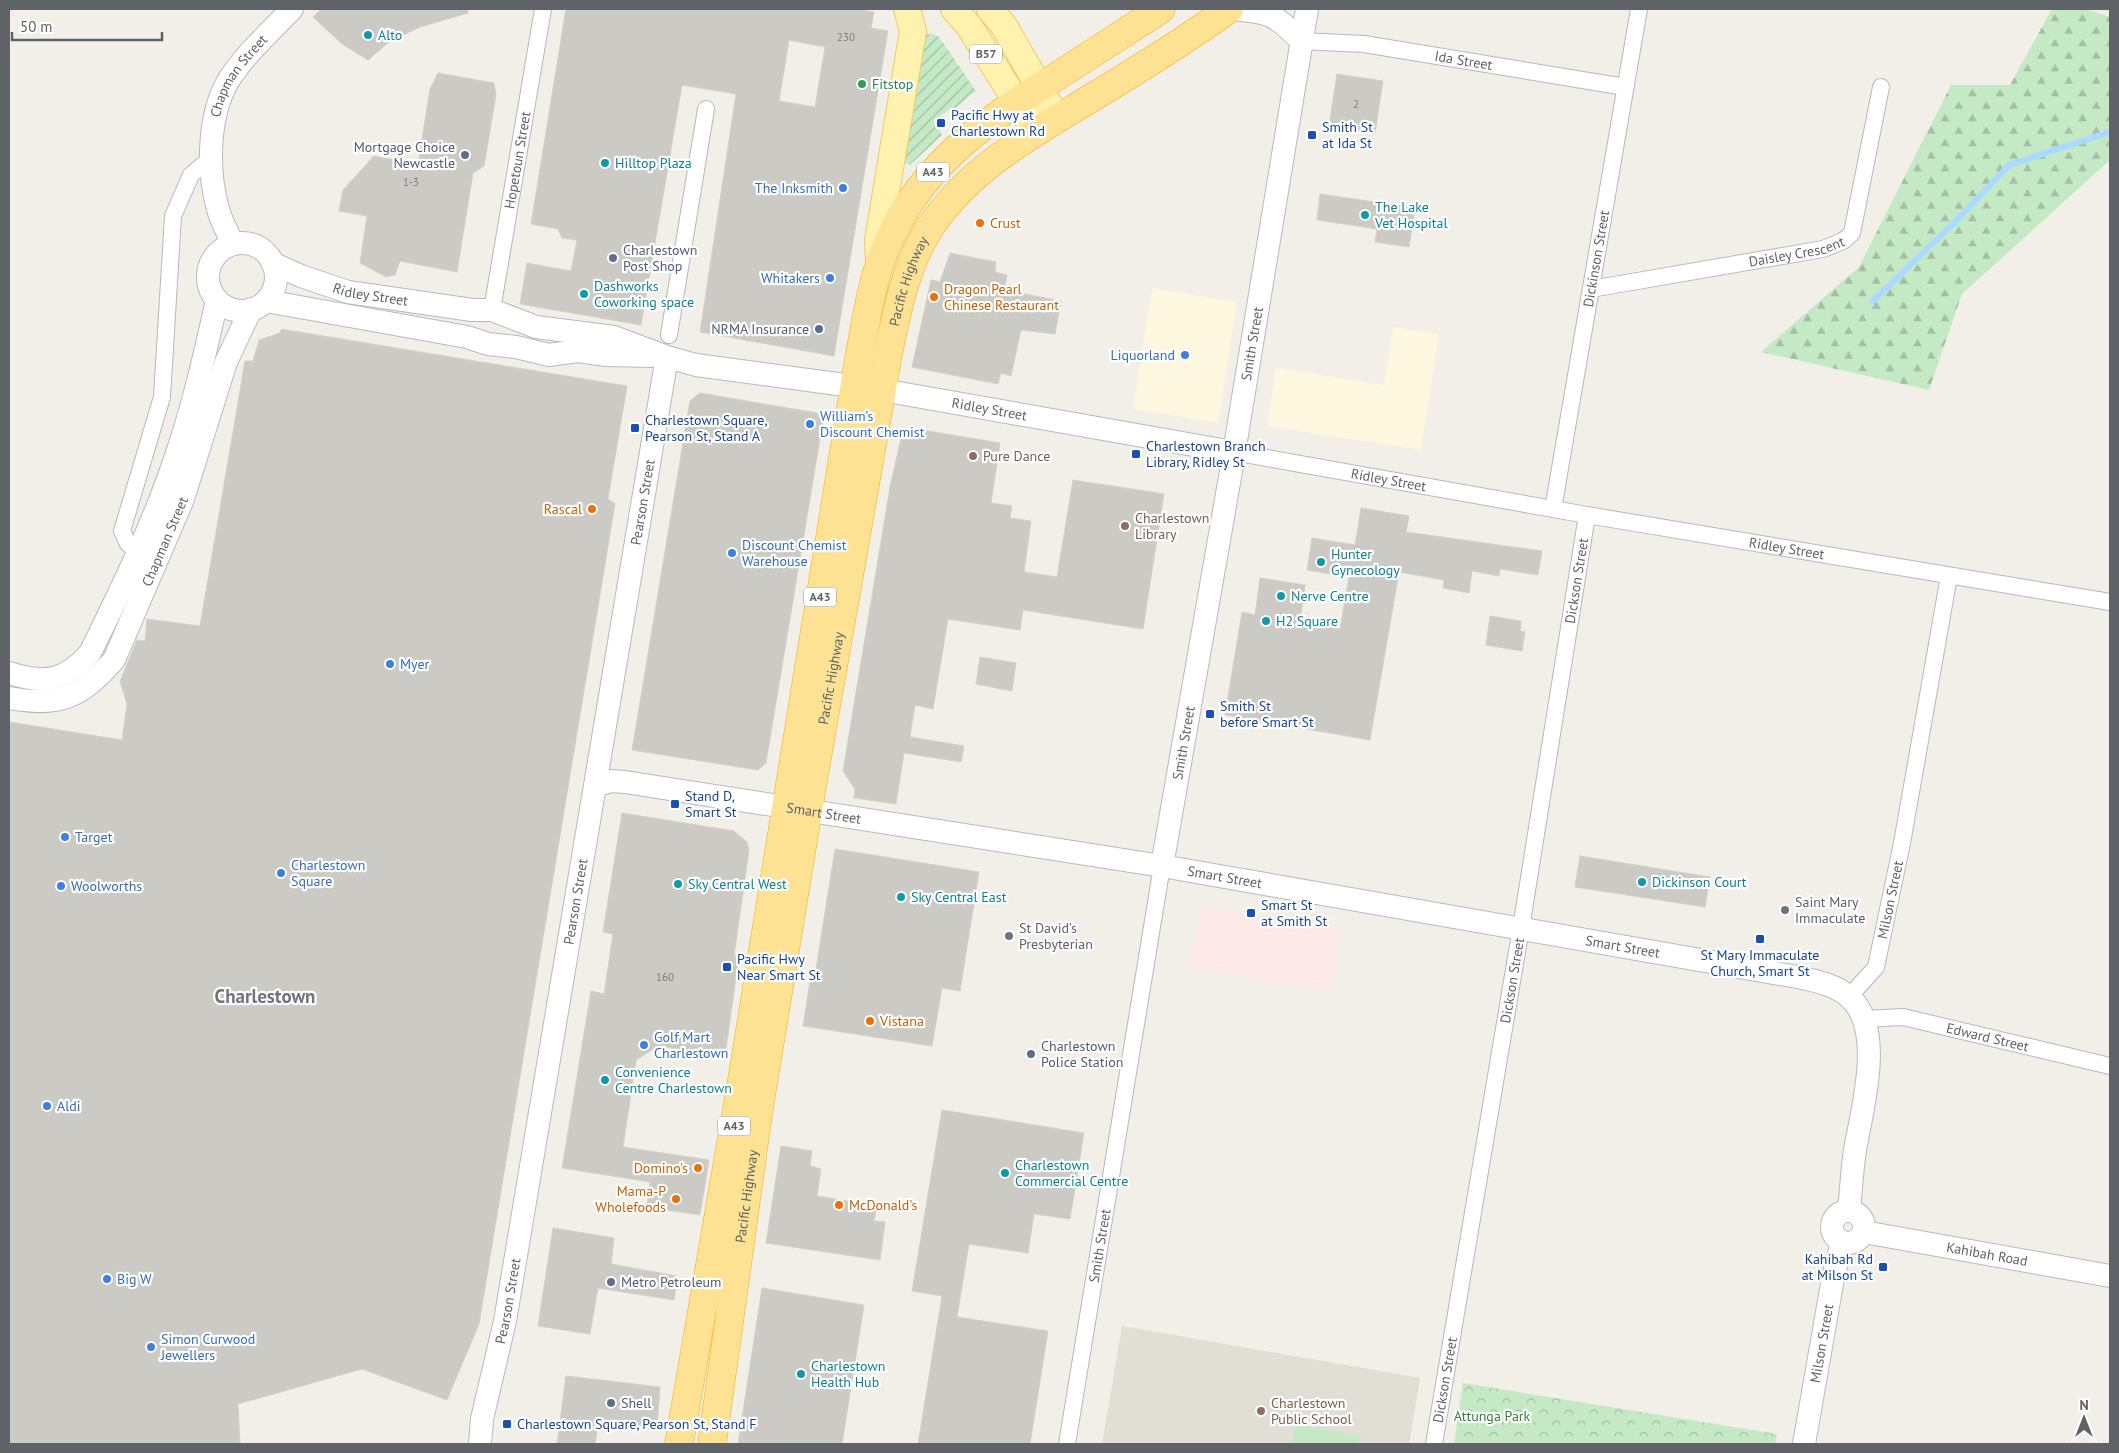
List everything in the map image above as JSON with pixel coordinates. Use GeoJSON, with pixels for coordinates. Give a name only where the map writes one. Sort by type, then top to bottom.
{"type":"FeatureCollection","features":[{"type":"Feature","properties":{"kind":"highway","name":"Pacific Highway"},"geometry":{"type":"LineString","coordinates":[[712,1444],[855,386],[879,266],[896,224],[925,181],[955,147],[1038,86],[1161,9]]}},
{"type":"Feature","properties":{"kind":"highway","name":"Pacific Highway"},"geometry":{"type":"LineString","coordinates":[[679,1444],[742,1080],[900,298],[914,260],[930,227],[969,182],[996,159],[1046,124],[1197,32],[1230,9]]}},
{"type":"Feature","properties":{"kind":"main road"},"geometry":{"type":"LineString","coordinates":[[879,266],[878,240],[913,31],[907,9]]}},
{"type":"Feature","properties":{"kind":"main road","name":"B57"},"geometry":{"type":"LineString","coordinates":[[954,9],[969,26],[1016,101],[1046,124]]}},
{"type":"Feature","properties":{"kind":"main road","name":"B57"},"geometry":{"type":"LineString","coordinates":[[990,9],[1004,26],[1038,86],[1046,124]]}},
{"type":"Feature","properties":{"kind":"street","name":"Chapman Street"},"geometry":{"type":"LineString","coordinates":[[232,244],[218,210],[212,157],[216,112],[228,82],[242,61],[292,9]]}},
{"type":"Feature","properties":{"kind":"street","name":"Hopetoun Street"},"geometry":{"type":"LineString","coordinates":[[482,310],[543,9]]}},
{"type":"Feature","properties":{"kind":"street"},"geometry":{"type":"LineString","coordinates":[[1230,9],[1262,11],[1281,20],[1301,41]]}},
{"type":"Feature","properties":{"kind":"street","name":"Smith Street"},"geometry":{"type":"LineString","coordinates":[[1067,1444],[1162,866],[1307,9]]}},
{"type":"Feature","properties":{"kind":"street","name":"Dickinson Street"},"geometry":{"type":"LineString","coordinates":[[1553,509],[1639,9]]}},
{"type":"Feature","properties":{"kind":"street","name":"Ida Street"},"geometry":{"type":"LineString","coordinates":[[1301,41],[1364,44],[1625,87]]}},
{"type":"Feature","properties":{"kind":"street","name":"Daisley Crescent"},"geometry":{"type":"LineString","coordinates":[[1591,289],[1823,248],[1843,241],[1852,232],[1881,87]]}},
{"type":"Feature","properties":{"kind":"street"},"geometry":{"type":"LineString","coordinates":[[668,346],[706,109]]}},
{"type":"Feature","properties":{"kind":"street","name":"Chapman Street"},"geometry":{"type":"LineString","coordinates":[[140,550],[128,544],[122,531],[162,397],[173,216],[191,175],[212,157]]}},
{"type":"Feature","properties":{"kind":"street"},"geometry":{"type":"LineString","coordinates":[[232,244],[256,246],[263,250],[272,262],[275,270],[274,286],[258,305],[233,310],[217,300],[211,291],[208,272],[216,254],[232,244]]}},
{"type":"Feature","properties":{"kind":"street","name":"Ridley Street"},"geometry":{"type":"LineString","coordinates":[[272,262],[301,276],[348,292],[482,310],[536,327],[668,346],[704,366],[882,390],[1587,515],[2110,602]]}},
{"type":"Feature","properties":{"kind":"street","name":"Chapman Street"},"geometry":{"type":"LineString","coordinates":[[9,673],[35,680],[49,680],[67,674],[78,666],[90,653],[140,550],[180,446],[205,356],[217,300]]}},
{"type":"Feature","properties":{"kind":"street","name":"Chapman Street"},"geometry":{"type":"LineString","coordinates":[[9,698],[52,702],[70,696],[96,680],[114,660],[183,499],[226,362],[258,305]]}},
{"type":"Feature","properties":{"kind":"street","name":"Ridley Street"},"geometry":{"type":"LineString","coordinates":[[258,305],[466,337],[488,344],[516,347],[549,355],[578,351],[607,355],[668,346]]}},
{"type":"Feature","properties":{"kind":"street"},"geometry":{"type":"LineString","coordinates":[[466,337],[465,322],[482,310]]}},
{"type":"Feature","properties":{"kind":"street"},"geometry":{"type":"LineString","coordinates":[[549,355],[556,341],[554,329]]}},
{"type":"Feature","properties":{"kind":"street","name":"Pearson Street"},"geometry":{"type":"LineString","coordinates":[[480,1444],[482,1419],[505,1321],[668,346]]}},
{"type":"Feature","properties":{"kind":"street","name":"Dickson Street"},"geometry":{"type":"LineString","coordinates":[[1434,1444],[1521,928],[1587,515]]}},
{"type":"Feature","properties":{"kind":"street","name":"Milson Street"},"geometry":{"type":"LineString","coordinates":[[1849,997],[1876,967],[1902,843],[1948,576]]}},
{"type":"Feature","properties":{"kind":"street","name":"Smart Street"},"geometry":{"type":"LineString","coordinates":[[595,786],[610,781],[625,782],[1162,866],[1521,928],[1764,973],[1803,978],[1830,985],[1849,997]]}},
{"type":"Feature","properties":{"kind":"street"},"geometry":{"type":"LineString","coordinates":[[1849,997],[1864,1019],[1869,1048],[1867,1082],[1855,1152],[1849,1211]]}},
{"type":"Feature","properties":{"kind":"street","name":"Edward Street"},"geometry":{"type":"LineString","coordinates":[[1864,1019],[1903,1017],[2110,1066]]}},
{"type":"Feature","properties":{"kind":"street"},"geometry":{"type":"LineString","coordinates":[[1849,1211],[1861,1218],[1864,1232],[1861,1237],[1852,1243],[1842,1242],[1834,1236],[1833,1221],[1839,1213],[1849,1211]]}},
{"type":"Feature","properties":{"kind":"street","name":"Kahibah Road"},"geometry":{"type":"LineString","coordinates":[[1864,1232],[2110,1276]]}},
{"type":"Feature","properties":{"kind":"street","name":"Milson Street"},"geometry":{"type":"LineString","coordinates":[[1804,1444],[1833,1278],[1842,1242]]}},
{"type":"Feature","properties":{"kind":"shaded area","name":"Liquorland"},"geometry":{"type":"Polygon","coordinates":[[[1152,288],[1237,302],[1218,423],[1133,409],[1152,288]]]}},
{"type":"Feature","properties":{"kind":"shaded area"},"geometry":{"type":"Polygon","coordinates":[[[1393,327],[1439,334],[1421,450],[1267,426],[1276,368],[1384,385],[1393,327]]]}},
{"type":"Feature","properties":{"kind":"shaded area"},"geometry":{"type":"Polygon","coordinates":[[[1200,907],[1340,930],[1330,991],[1190,968],[1200,907]]]}},
{"type":"Feature","properties":{"kind":"shaded area","name":"Charlestown Public School"},"geometry":{"type":"Polygon","coordinates":[[[1122,1326],[1420,1378],[1409,1444],[1102,1444],[1122,1326]]]}},
{"type":"Feature","properties":{"kind":"green space"},"geometry":{"type":"Polygon","coordinates":[[[2052,9],[2086,9],[2110,17],[2110,160],[1962,294],[1929,390],[1761,352],[1859,267],[1951,85],[2010,85],[2052,9]]]}},
{"type":"Feature","properties":{"kind":"green space"},"geometry":{"type":"Polygon","coordinates":[[[922,34],[933,34],[939,37],[976,91],[953,110],[951,108],[933,121],[942,135],[910,165],[899,161],[922,34]]]}},
{"type":"Feature","properties":{"kind":"green space","name":"Attunga Park"},"geometry":{"type":"Polygon","coordinates":[[[1463,1383],[1777,1434],[1775,1444],[1454,1444],[1463,1383]]]}},
{"type":"Feature","properties":{"kind":"green space"},"geometry":{"type":"Polygon","coordinates":[[[1295,1425],[1359,1436],[1358,1444],[1292,1444],[1295,1425]]]}},
{"type":"Feature","properties":{"kind":"building","name":"Alto"},"geometry":{"type":"Polygon","coordinates":[[[321,9],[467,9],[468,13],[420,27],[389,42],[368,60],[342,44],[313,17],[321,9]]]}},
{"type":"Feature","properties":{"kind":"building"},"geometry":{"type":"Polygon","coordinates":[[[566,9],[855,9],[874,12],[871,28],[888,31],[834,356],[700,332],[736,94],[682,85],[641,325],[520,304],[527,263],[571,271],[577,240],[562,238],[558,229],[531,224],[566,9]],[[789,40],[779,101],[815,107],[825,47],[789,40]]]}},
{"type":"Feature","properties":{"kind":"building"},"geometry":{"type":"Polygon","coordinates":[[[438,73],[494,83],[496,95],[484,166],[473,173],[457,272],[400,261],[395,275],[386,277],[360,263],[367,216],[339,211],[343,190],[374,156],[418,164],[430,89],[438,73]]]}},
{"type":"Feature","properties":{"kind":"building"},"geometry":{"type":"Polygon","coordinates":[[[1337,74],[1383,81],[1375,133],[1329,126],[1337,74]]]}},
{"type":"Feature","properties":{"kind":"building","name":"The Lake Vet Hospital"},"geometry":{"type":"Polygon","coordinates":[[[1320,194],[1415,208],[1409,247],[1375,242],[1377,229],[1317,220],[1320,194]]]}},
{"type":"Feature","properties":{"kind":"building"},"geometry":{"type":"Polygon","coordinates":[[[950,253],[996,262],[995,272],[1007,275],[1004,290],[1061,301],[1055,334],[1021,330],[1011,376],[1001,373],[998,384],[912,367],[931,280],[940,282],[950,253]]]}},
{"type":"Feature","properties":{"kind":"building","name":"Charlestown Square"},"geometry":{"type":"Polygon","coordinates":[[[281,329],[627,386],[608,499],[615,504],[479,1324],[447,1400],[362,1369],[238,1404],[240,1444],[9,1444],[9,722],[122,740],[127,704],[120,681],[137,640],[145,641],[147,619],[200,626],[245,361],[253,361],[259,340],[280,333],[281,329]]]}},
{"type":"Feature","properties":{"kind":"building"},"geometry":{"type":"Polygon","coordinates":[[[700,393],[817,413],[823,421],[766,763],[758,770],[632,750],[690,401],[700,393]]]}},
{"type":"Feature","properties":{"kind":"building"},"geometry":{"type":"Polygon","coordinates":[[[911,428],[1000,443],[991,503],[1012,506],[1010,518],[1031,521],[1024,572],[1057,577],[1073,480],[1164,494],[1143,629],[1023,610],[1020,630],[948,619],[933,709],[915,705],[910,737],[964,746],[961,762],[904,753],[896,804],[854,798],[855,789],[843,771],[890,487],[902,434],[911,428]]]}},
{"type":"Feature","properties":{"kind":"building","name":"H2 Square"},"geometry":{"type":"Polygon","coordinates":[[[1361,508],[1409,516],[1406,532],[1542,551],[1538,575],[1500,569],[1499,576],[1472,571],[1469,593],[1443,588],[1444,580],[1399,572],[1370,740],[1225,715],[1242,612],[1255,615],[1260,578],[1305,585],[1300,622],[1340,629],[1349,577],[1307,570],[1312,538],[1355,545],[1361,508]]]}},
{"type":"Feature","properties":{"kind":"building"},"geometry":{"type":"Polygon","coordinates":[[[1490,616],[1521,621],[1520,631],[1525,632],[1522,651],[1486,645],[1490,616]]]}},
{"type":"Feature","properties":{"kind":"building"},"geometry":{"type":"Polygon","coordinates":[[[980,657],[1016,663],[1012,691],[976,684],[980,657]]]}},
{"type":"Feature","properties":{"kind":"building"},"geometry":{"type":"Polygon","coordinates":[[[622,813],[734,831],[747,842],[749,850],[734,956],[739,956],[725,1056],[658,1046],[636,1060],[623,1147],[709,1160],[700,1215],[647,1207],[650,1182],[562,1168],[591,991],[604,994],[613,934],[603,932],[622,813]]]}},
{"type":"Feature","properties":{"kind":"building","name":"Sky Central East"},"geometry":{"type":"Polygon","coordinates":[[[835,849],[979,872],[960,991],[942,988],[932,1046],[803,1026],[812,968],[816,969],[835,849]]]}},
{"type":"Feature","properties":{"kind":"building","name":"Dickinson Court"},"geometry":{"type":"Polygon","coordinates":[[[1580,856],[1710,877],[1705,907],[1575,887],[1580,856]]]}},
{"type":"Feature","properties":{"kind":"building"},"geometry":{"type":"Polygon","coordinates":[[[942,1110],[1084,1133],[1070,1219],[1034,1214],[1028,1253],[969,1244],[957,1317],[1048,1331],[1030,1444],[918,1444],[942,1296],[912,1291],[942,1110]]]}},
{"type":"Feature","properties":{"kind":"building"},"geometry":{"type":"Polygon","coordinates":[[[781,1146],[812,1151],[810,1166],[821,1169],[817,1196],[877,1206],[874,1221],[885,1222],[880,1260],[766,1243],[781,1146]]]}},
{"type":"Feature","properties":{"kind":"building","name":"Metro Petroleum"},"geometry":{"type":"Polygon","coordinates":[[[553,1228],[614,1238],[611,1264],[677,1276],[674,1300],[598,1288],[590,1334],[538,1326],[553,1228]]]}},
{"type":"Feature","properties":{"kind":"building","name":"Charlestown Health Hub"},"geometry":{"type":"Polygon","coordinates":[[[762,1288],[864,1305],[842,1444],[738,1444],[762,1288]]]}},
{"type":"Feature","properties":{"kind":"building","name":"Shell"},"geometry":{"type":"Polygon","coordinates":[[[566,1376],[660,1387],[657,1427],[599,1419],[595,1444],[557,1444],[566,1376]]]}},
{"type":"Feature","properties":{"kind":"waterway"},"geometry":{"type":"LineString","coordinates":[[1872,302],[1958,219],[2009,165],[2110,132]]}},
{"type":"Feature","properties":{"kind":"place","name":"Alto"},"geometry":{"type":"Point","coordinates":[368,35]}},
{"type":"Feature","properties":{"kind":"place","name":"Fitstop"},"geometry":{"type":"Point","coordinates":[862,84]}},
{"type":"Feature","properties":{"kind":"place","name":"Pacific Hwy at Charlestown Rd"},"geometry":{"type":"Point","coordinates":[941,123]}},
{"type":"Feature","properties":{"kind":"place","name":"Smith St at Ida St"},"geometry":{"type":"Point","coordinates":[1312,135]}},
{"type":"Feature","properties":{"kind":"place","name":"Mortgage Choice Newcastle"},"geometry":{"type":"Point","coordinates":[465,155]}},
{"type":"Feature","properties":{"kind":"place","name":"Hilltop Plaza"},"geometry":{"type":"Point","coordinates":[605,163]}},
{"type":"Feature","properties":{"kind":"place","name":"The Inksmith"},"geometry":{"type":"Point","coordinates":[843,188]}},
{"type":"Feature","properties":{"kind":"place","name":"The Lake Vet Hospital"},"geometry":{"type":"Point","coordinates":[1365,215]}},
{"type":"Feature","properties":{"kind":"place","name":"Crust"},"geometry":{"type":"Point","coordinates":[980,223]}},
{"type":"Feature","properties":{"kind":"place","name":"Charlestown Post Shop"},"geometry":{"type":"Point","coordinates":[613,258]}},
{"type":"Feature","properties":{"kind":"place","name":"Whitakers"},"geometry":{"type":"Point","coordinates":[830,278]}},
{"type":"Feature","properties":{"kind":"place","name":"Dashworks Coworking space"},"geometry":{"type":"Point","coordinates":[584,294]}},
{"type":"Feature","properties":{"kind":"place","name":"Dragon Pearl Chinese Restaurant"},"geometry":{"type":"Point","coordinates":[934,297]}},
{"type":"Feature","properties":{"kind":"place","name":"NRMA Insurance"},"geometry":{"type":"Point","coordinates":[819,329]}},
{"type":"Feature","properties":{"kind":"place","name":"Liquorland"},"geometry":{"type":"Point","coordinates":[1185,355]}},
{"type":"Feature","properties":{"kind":"place","name":"William’s Discount Chemist"},"geometry":{"type":"Point","coordinates":[810,424]}},
{"type":"Feature","properties":{"kind":"place","name":"Charlestown Square, Pearson St, Stand A"},"geometry":{"type":"Point","coordinates":[635,428]}},
{"type":"Feature","properties":{"kind":"place","name":"Charlestown Branch Library, Ridley St"},"geometry":{"type":"Point","coordinates":[1136,454]}},
{"type":"Feature","properties":{"kind":"place","name":"Pure Dance"},"geometry":{"type":"Point","coordinates":[973,456]}},
{"type":"Feature","properties":{"kind":"place","name":"Rascal"},"geometry":{"type":"Point","coordinates":[592,509]}},
{"type":"Feature","properties":{"kind":"place","name":"Charlestown Library"},"geometry":{"type":"Point","coordinates":[1125,526]}},
{"type":"Feature","properties":{"kind":"place","name":"Discount Chemist Warehouse"},"geometry":{"type":"Point","coordinates":[732,553]}},
{"type":"Feature","properties":{"kind":"place","name":"Hunter Gynecology"},"geometry":{"type":"Point","coordinates":[1321,562]}},
{"type":"Feature","properties":{"kind":"place","name":"Nerve Centre"},"geometry":{"type":"Point","coordinates":[1281,596]}},
{"type":"Feature","properties":{"kind":"place","name":"H2 Square"},"geometry":{"type":"Point","coordinates":[1266,621]}},
{"type":"Feature","properties":{"kind":"place","name":"Myer"},"geometry":{"type":"Point","coordinates":[390,664]}},
{"type":"Feature","properties":{"kind":"place","name":"Smith St before Smart St"},"geometry":{"type":"Point","coordinates":[1210,714]}},
{"type":"Feature","properties":{"kind":"place","name":"Stand D, Smart St"},"geometry":{"type":"Point","coordinates":[675,804]}},
{"type":"Feature","properties":{"kind":"place","name":"Target"},"geometry":{"type":"Point","coordinates":[65,837]}},
{"type":"Feature","properties":{"kind":"place","name":"Charlestown Square"},"geometry":{"type":"Point","coordinates":[281,873]}},
{"type":"Feature","properties":{"kind":"place","name":"Dickinson Court"},"geometry":{"type":"Point","coordinates":[1642,882]}},
{"type":"Feature","properties":{"kind":"place","name":"Sky Central West"},"geometry":{"type":"Point","coordinates":[678,884]}},
{"type":"Feature","properties":{"kind":"place","name":"Woolworths"},"geometry":{"type":"Point","coordinates":[61,886]}},
{"type":"Feature","properties":{"kind":"place","name":"Sky Central East"},"geometry":{"type":"Point","coordinates":[901,897]}},
{"type":"Feature","properties":{"kind":"place","name":"Saint Mary Immaculate"},"geometry":{"type":"Point","coordinates":[1785,910]}},
{"type":"Feature","properties":{"kind":"place","name":"Smart St at Smith St"},"geometry":{"type":"Point","coordinates":[1251,913]}},
{"type":"Feature","properties":{"kind":"place","name":"St David’s Presbyterian"},"geometry":{"type":"Point","coordinates":[1009,936]}},
{"type":"Feature","properties":{"kind":"place","name":"St Mary Immaculate Church, Smart St"},"geometry":{"type":"Point","coordinates":[1760,939]}},
{"type":"Feature","properties":{"kind":"place","name":"Pacific Hwy Near Smart St"},"geometry":{"type":"Point","coordinates":[727,967]}},
{"type":"Feature","properties":{"kind":"place","name":"Vistana"},"geometry":{"type":"Point","coordinates":[870,1021]}},
{"type":"Feature","properties":{"kind":"place","name":"Golf Mart Charlestown"},"geometry":{"type":"Point","coordinates":[644,1045]}},
{"type":"Feature","properties":{"kind":"place","name":"Charlestown Police Station"},"geometry":{"type":"Point","coordinates":[1031,1054]}},
{"type":"Feature","properties":{"kind":"place","name":"Convenience Centre Charlestown"},"geometry":{"type":"Point","coordinates":[605,1080]}},
{"type":"Feature","properties":{"kind":"place","name":"Aldi"},"geometry":{"type":"Point","coordinates":[47,1106]}},
{"type":"Feature","properties":{"kind":"place","name":"Domino's"},"geometry":{"type":"Point","coordinates":[698,1168]}},
{"type":"Feature","properties":{"kind":"place","name":"Charlestown Commercial Centre"},"geometry":{"type":"Point","coordinates":[1005,1173]}},
{"type":"Feature","properties":{"kind":"place","name":"Mama-P Wholefoods"},"geometry":{"type":"Point","coordinates":[676,1199]}},
{"type":"Feature","properties":{"kind":"place","name":"McDonald's"},"geometry":{"type":"Point","coordinates":[839,1205]}},
{"type":"Feature","properties":{"kind":"place","name":"Kahibah Rd at Milson St"},"geometry":{"type":"Point","coordinates":[1883,1267]}},
{"type":"Feature","properties":{"kind":"place","name":"Big W"},"geometry":{"type":"Point","coordinates":[107,1279]}},
{"type":"Feature","properties":{"kind":"place","name":"Metro Petroleum"},"geometry":{"type":"Point","coordinates":[611,1282]}},
{"type":"Feature","properties":{"kind":"place","name":"Simon Curwood Jewellers"},"geometry":{"type":"Point","coordinates":[151,1347]}},
{"type":"Feature","properties":{"kind":"place","name":"Charlestown Health Hub"},"geometry":{"type":"Point","coordinates":[801,1374]}},
{"type":"Feature","properties":{"kind":"place","name":"Shell"},"geometry":{"type":"Point","coordinates":[611,1403]}},
{"type":"Feature","properties":{"kind":"place","name":"Charlestown Public School"},"geometry":{"type":"Point","coordinates":[1261,1411]}},
{"type":"Feature","properties":{"kind":"place","name":"Charlestown Square, Pearson St, Stand F"},"geometry":{"type":"Point","coordinates":[507,1424]}},
{"type":"Feature","properties":{"kind":"district","name":"Charlestown"},"geometry":{"type":"Point","coordinates":[265,996]}}]}
